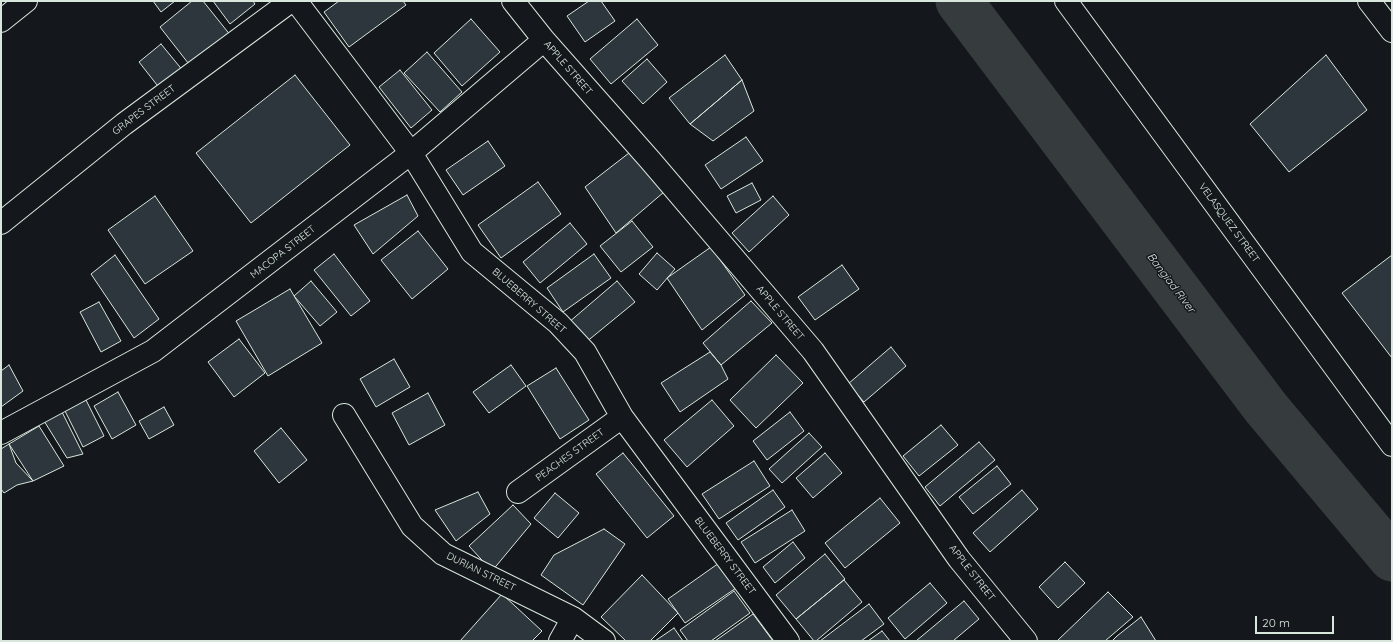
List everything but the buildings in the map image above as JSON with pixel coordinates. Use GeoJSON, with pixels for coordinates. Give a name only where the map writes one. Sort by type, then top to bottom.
{"type":"FeatureCollection","features":[{"type":"Feature","properties":{"kind":"street"},"geometry":{"type":"LineString","coordinates":[[1,21],[26,1]]}},
{"type":"Feature","properties":{"kind":"street","name":"GRAPES STREET"},"geometry":{"type":"LineString","coordinates":[[1,223],[124,124],[291,1]]}},
{"type":"Feature","properties":{"kind":"street","name":"BLUEBERRY STREET"},"geometry":{"type":"LineString","coordinates":[[296,1],[411,153],[472,252],[558,323],[585,352],[622,417],[788,641]]}},
{"type":"Feature","properties":{"kind":"street","name":"APPLE STREET"},"geometry":{"type":"LineString","coordinates":[[513,1],[544,40],[650,160],[813,351],[960,559],[1026,641]]}},
{"type":"Feature","properties":{"kind":"street","name":"VELASQUEZ STREET"},"geometry":{"type":"LineString","coordinates":[[1066,1],[1392,445]]}},
{"type":"Feature","properties":{"kind":"street"},"geometry":{"type":"LineString","coordinates":[[1369,1],[1392,31]]}},
{"type":"Feature","properties":{"kind":"street","name":"MACOPA STREET"},"geometry":{"type":"LineString","coordinates":[[1,433],[154,351],[411,153],[544,40]]}},
{"type":"Feature","properties":{"kind":"street","name":"DURIAN STREET"},"geometry":{"type":"LineString","coordinates":[[344,415],[412,526],[443,554],[573,618],[604,641]]}},
{"type":"Feature","properties":{"kind":"street","name":"PEACHES STREET"},"geometry":{"type":"LineString","coordinates":[[518,492],[622,417]]}},
{"type":"Feature","properties":{"kind":"street"},"geometry":{"type":"LineString","coordinates":[[560,641],[573,618]]}},
{"type":"Feature","properties":{"kind":"waterway","name":"Bangiad River"},"geometry":{"type":"LineString","coordinates":[[959,1],[1266,408],[1392,558]]}}]}
